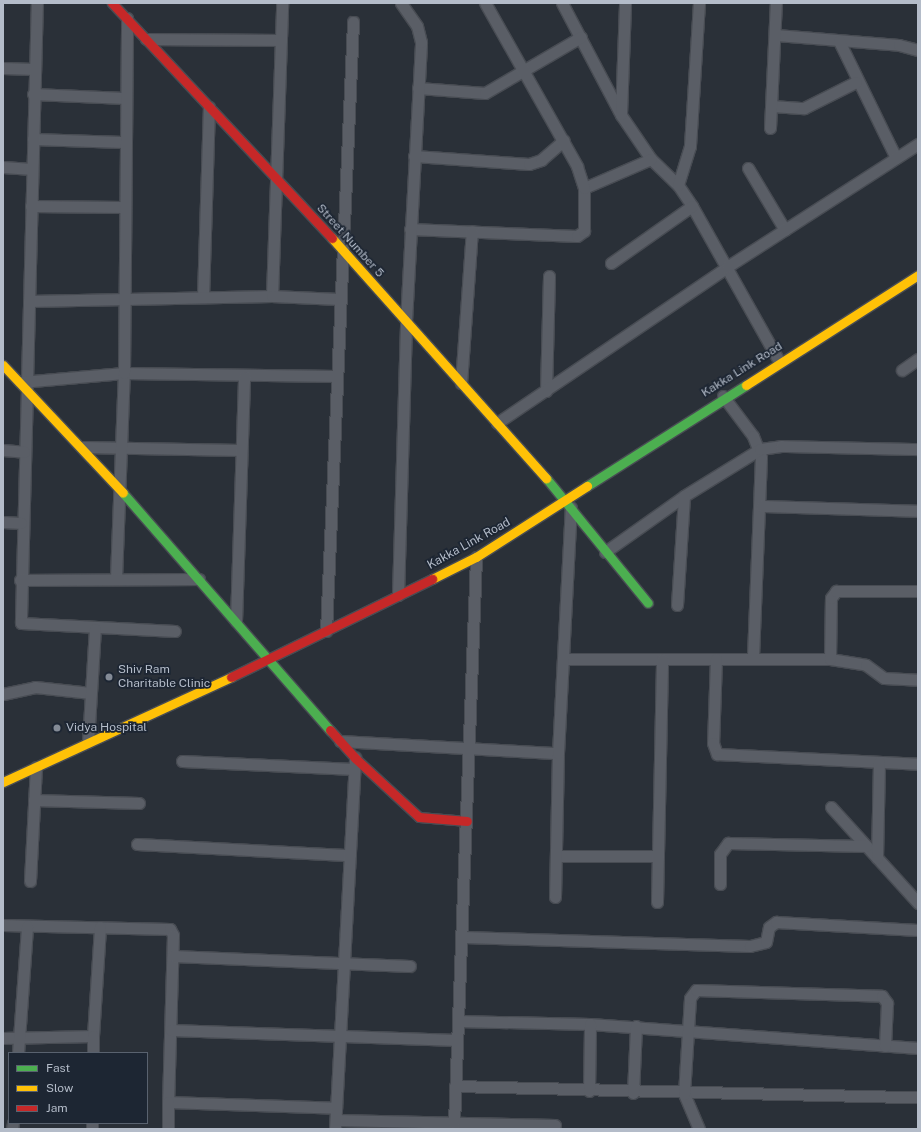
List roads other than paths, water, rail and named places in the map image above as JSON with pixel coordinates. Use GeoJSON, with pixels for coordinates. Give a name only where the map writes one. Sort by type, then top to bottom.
{"type":"FeatureCollection","features":[{"type":"Feature","properties":{"kind":"street"},"geometry":{"type":"LineString","coordinates":[[37,3],[33,94],[29,301],[22,382],[24,452],[18,615],[24,625],[96,629],[175,630]]}},
{"type":"Feature","properties":{"kind":"street","name":"Street Number 5"},"geometry":{"type":"LineString","coordinates":[[112,3],[277,179],[406,321],[568,503],[648,603]]}},
{"type":"Feature","properties":{"kind":"street"},"geometry":{"type":"LineString","coordinates":[[272,296],[282,3]]}},
{"type":"Feature","properties":{"kind":"street"},"geometry":{"type":"LineString","coordinates":[[398,595],[406,321],[420,33],[401,3]]}},
{"type":"Feature","properties":{"kind":"street"},"geometry":{"type":"LineString","coordinates":[[410,229],[580,234],[585,227],[584,188],[564,140],[485,3]]}},
{"type":"Feature","properties":{"kind":"street"},"geometry":{"type":"LineString","coordinates":[[562,3],[621,115],[650,159],[678,185],[692,206],[779,361]]}},
{"type":"Feature","properties":{"kind":"street"},"geometry":{"type":"LineString","coordinates":[[621,115],[625,3]]}},
{"type":"Feature","properties":{"kind":"street"},"geometry":{"type":"LineString","coordinates":[[678,185],[691,139],[699,3]]}},
{"type":"Feature","properties":{"kind":"street"},"geometry":{"type":"LineString","coordinates":[[770,128],[776,35],[776,3]]}},
{"type":"Feature","properties":{"kind":"street"},"geometry":{"type":"LineString","coordinates":[[116,578],[121,491],[124,373],[123,142],[127,18]]}},
{"type":"Feature","properties":{"kind":"street"},"geometry":{"type":"LineString","coordinates":[[326,631],[341,250],[353,22]]}},
{"type":"Feature","properties":{"kind":"street"},"geometry":{"type":"LineString","coordinates":[[776,35],[918,50]]}},
{"type":"Feature","properties":{"kind":"street"},"geometry":{"type":"LineString","coordinates":[[418,88],[485,93],[525,72],[581,38]]}},
{"type":"Feature","properties":{"kind":"street"},"geometry":{"type":"LineString","coordinates":[[146,39],[281,40]]}},
{"type":"Feature","properties":{"kind":"street"},"geometry":{"type":"LineString","coordinates":[[840,41],[856,82],[896,158]]}},
{"type":"Feature","properties":{"kind":"street"},"geometry":{"type":"LineString","coordinates":[[3,68],[34,69]]}},
{"type":"Feature","properties":{"kind":"street"},"geometry":{"type":"LineString","coordinates":[[772,106],[804,108],[856,82]]}},
{"type":"Feature","properties":{"kind":"street"},"geometry":{"type":"LineString","coordinates":[[33,94],[125,98]]}},
{"type":"Feature","properties":{"kind":"street"},"geometry":{"type":"LineString","coordinates":[[203,298],[209,107]]}},
{"type":"Feature","properties":{"kind":"street"},"geometry":{"type":"LineString","coordinates":[[33,139],[123,142]]}},
{"type":"Feature","properties":{"kind":"street"},"geometry":{"type":"LineString","coordinates":[[414,156],[529,164],[540,160],[564,140]]}},
{"type":"Feature","properties":{"kind":"street"},"geometry":{"type":"LineString","coordinates":[[497,423],[727,267],[918,144]]}},
{"type":"Feature","properties":{"kind":"street"},"geometry":{"type":"LineString","coordinates":[[584,188],[650,159]]}},
{"type":"Feature","properties":{"kind":"street"},"geometry":{"type":"LineString","coordinates":[[3,168],[32,169]]}},
{"type":"Feature","properties":{"kind":"street"},"geometry":{"type":"LineString","coordinates":[[748,168],[785,230]]}},
{"type":"Feature","properties":{"kind":"street"},"geometry":{"type":"LineString","coordinates":[[31,206],[123,207]]}},
{"type":"Feature","properties":{"kind":"street"},"geometry":{"type":"LineString","coordinates":[[611,263],[692,206]]}},
{"type":"Feature","properties":{"kind":"street"},"geometry":{"type":"LineString","coordinates":[[461,383],[472,231]]}},
{"type":"Feature","properties":{"kind":"street","name":"Kakka Link Road"},"geometry":{"type":"LineString","coordinates":[[3,782],[270,659],[476,557],[568,503],[723,396],[918,275]]}},
{"type":"Feature","properties":{"kind":"street"},"geometry":{"type":"LineString","coordinates":[[546,391],[550,276]]}},
{"type":"Feature","properties":{"kind":"street"},"geometry":{"type":"LineString","coordinates":[[29,301],[272,296],[339,299]]}},
{"type":"Feature","properties":{"kind":"street"},"geometry":{"type":"LineString","coordinates":[[902,370],[918,359]]}},
{"type":"Feature","properties":{"kind":"street"},"geometry":{"type":"LineString","coordinates":[[3,365],[22,382],[83,447],[355,758],[414,815],[467,821]]}},
{"type":"Feature","properties":{"kind":"street"},"geometry":{"type":"LineString","coordinates":[[3,376],[22,382],[124,373],[244,377],[265,374],[336,376]]}},
{"type":"Feature","properties":{"kind":"street"},"geometry":{"type":"LineString","coordinates":[[236,621],[240,450],[244,377]]}},
{"type":"Feature","properties":{"kind":"street"},"geometry":{"type":"LineString","coordinates":[[723,396],[760,449],[761,506],[753,659]]}},
{"type":"Feature","properties":{"kind":"street"},"geometry":{"type":"LineString","coordinates":[[606,552],[684,496],[760,449],[781,446],[918,449]]}},
{"type":"Feature","properties":{"kind":"street"},"geometry":{"type":"LineString","coordinates":[[83,447],[122,450],[240,450]]}},
{"type":"Feature","properties":{"kind":"street"},"geometry":{"type":"LineString","coordinates":[[3,450],[24,452]]}},
{"type":"Feature","properties":{"kind":"street"},"geometry":{"type":"LineString","coordinates":[[678,605],[684,496]]}},
{"type":"Feature","properties":{"kind":"street"},"geometry":{"type":"LineString","coordinates":[[555,897],[558,753],[563,659],[568,503]]}},
{"type":"Feature","properties":{"kind":"street"},"geometry":{"type":"LineString","coordinates":[[761,506],[918,511]]}},
{"type":"Feature","properties":{"kind":"street"},"geometry":{"type":"LineString","coordinates":[[3,522],[21,523]]}},
{"type":"Feature","properties":{"kind":"street"},"geometry":{"type":"LineString","coordinates":[[454,1123],[458,1021],[464,937],[476,557]]}},
{"type":"Feature","properties":{"kind":"street"},"geometry":{"type":"LineString","coordinates":[[20,580],[116,578],[199,579]]}},
{"type":"Feature","properties":{"kind":"street"},"geometry":{"type":"LineString","coordinates":[[830,659],[831,598],[836,591],[918,591]]}},
{"type":"Feature","properties":{"kind":"street"},"geometry":{"type":"LineString","coordinates":[[88,742],[96,629]]}},
{"type":"Feature","properties":{"kind":"street"},"geometry":{"type":"LineString","coordinates":[[563,659],[830,659],[866,665],[884,678],[918,680]]}},
{"type":"Feature","properties":{"kind":"street"},"geometry":{"type":"LineString","coordinates":[[657,902],[662,659]]}},
{"type":"Feature","properties":{"kind":"street"},"geometry":{"type":"LineString","coordinates":[[716,659],[713,743],[717,754],[918,764]]}},
{"type":"Feature","properties":{"kind":"street"},"geometry":{"type":"LineString","coordinates":[[3,694],[35,687],[91,693]]}},
{"type":"Feature","properties":{"kind":"street"},"geometry":{"type":"LineString","coordinates":[[340,741],[558,753]]}},
{"type":"Feature","properties":{"kind":"street"},"geometry":{"type":"LineString","coordinates":[[355,758],[335,1125],[454,1123],[555,1125]]}},
{"type":"Feature","properties":{"kind":"street"},"geometry":{"type":"LineString","coordinates":[[182,761],[354,770]]}},
{"type":"Feature","properties":{"kind":"street"},"geometry":{"type":"LineString","coordinates":[[877,858],[879,762]]}},
{"type":"Feature","properties":{"kind":"street"},"geometry":{"type":"LineString","coordinates":[[30,881],[36,767]]}},
{"type":"Feature","properties":{"kind":"street"},"geometry":{"type":"LineString","coordinates":[[34,800],[140,803]]}},
{"type":"Feature","properties":{"kind":"street"},"geometry":{"type":"LineString","coordinates":[[831,807],[918,904]]}},
{"type":"Feature","properties":{"kind":"street"},"geometry":{"type":"LineString","coordinates":[[720,884],[720,854],[728,843],[866,846]]}},
{"type":"Feature","properties":{"kind":"street"},"geometry":{"type":"LineString","coordinates":[[137,844],[350,854]]}},
{"type":"Feature","properties":{"kind":"street"},"geometry":{"type":"LineString","coordinates":[[556,856],[658,856]]}},
{"type":"Feature","properties":{"kind":"street"},"geometry":{"type":"LineString","coordinates":[[464,937],[750,946],[766,942],[769,926],[776,922],[918,930]]}},
{"type":"Feature","properties":{"kind":"street"},"geometry":{"type":"LineString","coordinates":[[3,924],[170,930],[173,956],[168,1129]]}},
{"type":"Feature","properties":{"kind":"street"},"geometry":{"type":"LineString","coordinates":[[18,1052],[27,926]]}},
{"type":"Feature","properties":{"kind":"street"},"geometry":{"type":"LineString","coordinates":[[93,1052],[100,927]]}},
{"type":"Feature","properties":{"kind":"street"},"geometry":{"type":"LineString","coordinates":[[173,956],[344,962],[410,966]]}},
{"type":"Feature","properties":{"kind":"street"},"geometry":{"type":"LineString","coordinates":[[698,1129],[684,1094],[690,998],[696,990],[878,995],[885,997],[887,1003],[885,1046]]}},
{"type":"Feature","properties":{"kind":"street"},"geometry":{"type":"LineString","coordinates":[[458,1021],[636,1026],[918,1048]]}},
{"type":"Feature","properties":{"kind":"street"},"geometry":{"type":"LineString","coordinates":[[589,1091],[590,1024]]}},
{"type":"Feature","properties":{"kind":"street"},"geometry":{"type":"LineString","coordinates":[[633,1093],[636,1026]]}},
{"type":"Feature","properties":{"kind":"street"},"geometry":{"type":"LineString","coordinates":[[171,1030],[457,1040]]}},
{"type":"Feature","properties":{"kind":"street"},"geometry":{"type":"LineString","coordinates":[[3,1038],[93,1036]]}},
{"type":"Feature","properties":{"kind":"street"},"geometry":{"type":"LineString","coordinates":[[455,1086],[633,1093],[918,1098]]}},
{"type":"Feature","properties":{"kind":"street"},"geometry":{"type":"LineString","coordinates":[[168,1102],[336,1108]]}},
{"type":"Feature","properties":{"kind":"place","name":"Shiv Ram Charitable Clinic"},"geometry":{"type":"Point","coordinates":[109,677]}},
{"type":"Feature","properties":{"kind":"place","name":"Vidya Hospital"},"geometry":{"type":"Point","coordinates":[57,728]}}]}
